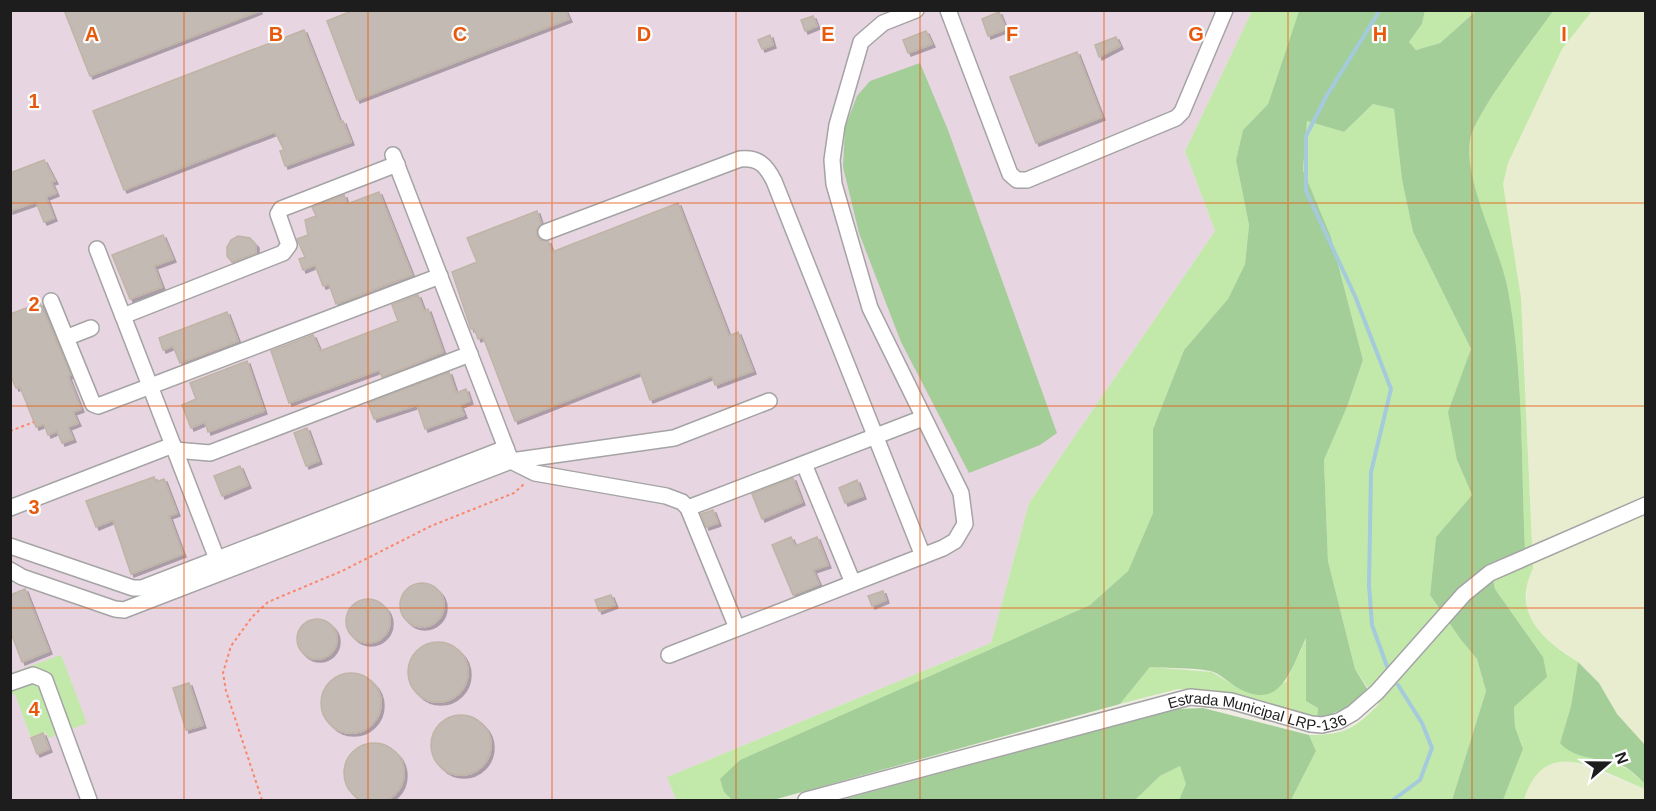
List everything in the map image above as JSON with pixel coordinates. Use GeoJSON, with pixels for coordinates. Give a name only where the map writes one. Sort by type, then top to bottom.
{"type":"FeatureCollection","features":[{"type":"Feature","properties":{"kind":"street"},"geometry":{"type":"LineString","coordinates":[[669,655],[923,556],[956,541],[965,524],[965,510],[957,485],[865,296],[834,184],[832,160],[837,124],[861,42],[883,23],[916,10]]}},
{"type":"Feature","properties":{"kind":"street"},"geometry":{"type":"LineString","coordinates":[[948,10],[1011,174],[1017,180],[1027,180],[1176,118],[1182,112],[1225,10]]}},
{"type":"Feature","properties":{"kind":"street"},"geometry":{"type":"LineString","coordinates":[[123,316],[283,254],[290,245],[278,214],[281,209],[395,159],[508,454],[535,473],[666,496],[682,502],[688,508],[737,628]]}},
{"type":"Feature","properties":{"kind":"street"},"geometry":{"type":"LineString","coordinates":[[546,232],[740,159],[758,160],[774,181],[923,556]]}},
{"type":"Feature","properties":{"kind":"street"},"geometry":{"type":"LineString","coordinates":[[96,249],[217,559]]}},
{"type":"Feature","properties":{"kind":"street"},"geometry":{"type":"LineString","coordinates":[[51,301],[95,406],[440,276]]}},
{"type":"Feature","properties":{"kind":"street"},"geometry":{"type":"LineString","coordinates":[[68,337],[91,328]]}},
{"type":"Feature","properties":{"kind":"street"},"geometry":{"type":"LineString","coordinates":[[10,508],[174,448],[210,453],[470,354]]}},
{"type":"Feature","properties":{"kind":"street"},"geometry":{"type":"LineString","coordinates":[[10,546],[138,588],[508,454],[674,438],[769,401]]}},
{"type":"Feature","properties":{"kind":"street"},"geometry":{"type":"LineString","coordinates":[[688,508],[923,418]]}},
{"type":"Feature","properties":{"kind":"street"},"geometry":{"type":"LineString","coordinates":[[10,570],[74,594],[124,609],[508,454]]}},
{"type":"Feature","properties":{"kind":"street"},"geometry":{"type":"LineString","coordinates":[[804,464],[853,583]]}},
{"type":"Feature","properties":{"kind":"street","name":"Estrada Municipal LRP-136"},"geometry":{"type":"LineString","coordinates":[[806,801],[1190,697],[1231,701],[1311,724],[1322,725],[1339,721],[1353,714],[1377,692],[1464,594],[1484,578],[1503,566],[1646,505]]}},
{"type":"Feature","properties":{"kind":"street"},"geometry":{"type":"LineString","coordinates":[[10,683],[33,675],[45,680],[89,801]]}},
{"type":"Feature","properties":{"kind":"path"},"geometry":{"type":"LineString","coordinates":[[10,431],[34,422]]}},
{"type":"Feature","properties":{"kind":"path"},"geometry":{"type":"LineString","coordinates":[[262,801],[226,691],[223,673],[231,646],[252,617],[277,596],[342,571],[431,526],[514,493],[535,473]]}},
{"type":"Feature","properties":{"kind":"shaded area"},"geometry":{"type":"Polygon","coordinates":[[[10,11],[1252,11],[1185,151],[1215,231],[1029,503],[991,643],[667,777],[676,800],[11,800],[11,695],[15,693],[31,738],[46,732],[48,738],[61,656],[11,673],[10,11]]]}},
{"type":"Feature","properties":{"kind":"green space"},"geometry":{"type":"Polygon","coordinates":[[[1252,11],[1299,11],[1268,104],[1243,130],[1236,160],[1249,225],[1245,264],[1228,299],[1184,350],[1153,429],[1153,513],[1128,571],[1090,605],[740,760],[724,792],[732,800],[676,800],[667,777],[991,643],[1029,503],[1215,231],[1185,151],[1252,11]]]}},
{"type":"Feature","properties":{"kind":"green space"},"geometry":{"type":"Polygon","coordinates":[[[1299,11],[1425,11],[1422,24],[1409,42],[1416,50],[1440,43],[1476,11],[1553,11],[1493,95],[1470,141],[1472,176],[1508,290],[1517,354],[1521,420],[1525,550],[1490,566],[1495,589],[1543,657],[1547,677],[1514,707],[1515,727],[1523,749],[1503,800],[1452,800],[1486,691],[1477,659],[1430,595],[1436,537],[1472,495],[1457,460],[1448,412],[1471,349],[1413,232],[1402,180],[1394,109],[1373,104],[1344,132],[1307,121],[1303,170],[1331,237],[1363,360],[1347,407],[1324,460],[1328,561],[1355,669],[1368,690],[1347,708],[1317,719],[1318,708],[1306,701],[1306,638],[1282,684],[1265,695],[1253,694],[1238,688],[1210,671],[1150,667],[1120,704],[773,800],[732,800],[724,792],[720,779],[740,760],[1090,605],[1128,571],[1153,513],[1153,429],[1184,350],[1228,299],[1245,264],[1249,225],[1236,160],[1243,130],[1268,104],[1299,11]]]}},
{"type":"Feature","properties":{"kind":"green space"},"geometry":{"type":"Polygon","coordinates":[[[1425,11],[1476,11],[1440,43],[1416,50],[1409,42],[1422,24],[1425,11]]]}},
{"type":"Feature","properties":{"kind":"green space"},"geometry":{"type":"Polygon","coordinates":[[[1553,11],[1592,11],[1562,49],[1508,163],[1503,184],[1521,298],[1533,568],[1527,584],[1526,599],[1528,612],[1543,635],[1578,662],[1571,706],[1560,743],[1628,769],[1645,784],[1645,789],[1592,767],[1575,762],[1559,762],[1545,767],[1533,779],[1524,800],[1503,800],[1523,749],[1515,727],[1514,707],[1543,657],[1495,589],[1490,566],[1525,550],[1521,420],[1517,354],[1508,290],[1472,176],[1469,158],[1470,141],[1493,95],[1553,11]]]}},
{"type":"Feature","properties":{"kind":"green space"},"geometry":{"type":"Polygon","coordinates":[[[1592,11],[1645,11],[1645,745],[1617,714],[1599,683],[1578,662],[1536,631],[1527,613],[1527,580],[1533,568],[1524,345],[1503,184],[1508,163],[1562,49],[1592,11]]]}},
{"type":"Feature","properties":{"kind":"green space"},"geometry":{"type":"Polygon","coordinates":[[[920,63],[948,130],[1057,433],[1040,445],[969,473],[901,342],[859,233],[843,167],[845,127],[857,96],[870,81],[920,63]]]}},
{"type":"Feature","properties":{"kind":"green space"},"geometry":{"type":"Polygon","coordinates":[[[1373,104],[1394,109],[1402,180],[1413,232],[1471,349],[1461,381],[1457,460],[1472,495],[1436,537],[1430,595],[1477,659],[1486,691],[1452,800],[1291,800],[1316,751],[1309,735],[1332,734],[1348,729],[1379,704],[1355,669],[1328,561],[1324,460],[1347,407],[1363,360],[1331,237],[1303,170],[1307,121],[1344,132],[1373,104]]]}},
{"type":"Feature","properties":{"kind":"green space"},"geometry":{"type":"Polygon","coordinates":[[[1307,637],[1306,700],[1318,708],[1317,719],[1211,690],[1178,689],[1120,704],[1150,667],[1212,672],[1240,689],[1286,682],[1307,637]]]}},
{"type":"Feature","properties":{"kind":"green space"},"geometry":{"type":"Polygon","coordinates":[[[61,655],[87,723],[48,738],[46,732],[31,738],[15,694],[11,695],[11,673],[61,655]]]}},
{"type":"Feature","properties":{"kind":"green space"},"geometry":{"type":"Polygon","coordinates":[[[1578,662],[1599,683],[1617,714],[1645,745],[1645,784],[1627,768],[1582,756],[1566,749],[1560,743],[1571,706],[1578,662]]]}},
{"type":"Feature","properties":{"kind":"green space"},"geometry":{"type":"Polygon","coordinates":[[[1203,708],[1309,735],[1316,751],[1291,800],[1179,800],[1186,784],[1180,766],[1160,776],[1135,800],[841,800],[1177,709],[1203,708]]]}},
{"type":"Feature","properties":{"kind":"green space"},"geometry":{"type":"Polygon","coordinates":[[[1568,760],[1645,789],[1645,800],[1524,800],[1536,772],[1549,764],[1568,760]]]}},
{"type":"Feature","properties":{"kind":"green space"},"geometry":{"type":"Polygon","coordinates":[[[1180,766],[1187,784],[1179,800],[1135,800],[1160,776],[1180,766]]]}},
{"type":"Feature","properties":{"kind":"building"},"geometry":{"type":"Polygon","coordinates":[[[64,10],[259,10],[259,11],[90,76],[64,10]]]}},
{"type":"Feature","properties":{"kind":"building"},"geometry":{"type":"Polygon","coordinates":[[[354,10],[565,10],[569,19],[357,100],[327,21],[354,10]]]}},
{"type":"Feature","properties":{"kind":"building"},"geometry":{"type":"Polygon","coordinates":[[[999,12],[1006,29],[988,36],[982,19],[999,12]]]}},
{"type":"Feature","properties":{"kind":"building"},"geometry":{"type":"Polygon","coordinates":[[[813,16],[817,26],[805,31],[801,20],[813,16]]]}},
{"type":"Feature","properties":{"kind":"building"},"geometry":{"type":"Polygon","coordinates":[[[304,30],[340,122],[343,121],[351,142],[285,166],[280,151],[284,150],[275,132],[124,190],[93,111],[304,30]]]}},
{"type":"Feature","properties":{"kind":"building"},"geometry":{"type":"Polygon","coordinates":[[[926,31],[932,44],[908,53],[903,40],[926,31]]]}},
{"type":"Feature","properties":{"kind":"building"},"geometry":{"type":"Polygon","coordinates":[[[770,35],[773,45],[762,49],[758,40],[770,35]]]}},
{"type":"Feature","properties":{"kind":"building"},"geometry":{"type":"Polygon","coordinates":[[[1116,37],[1120,46],[1099,57],[1095,45],[1116,37]]]}},
{"type":"Feature","properties":{"kind":"building"},"geometry":{"type":"Polygon","coordinates":[[[1077,52],[1102,117],[1036,143],[1010,77],[1077,52]]]}},
{"type":"Feature","properties":{"kind":"building"},"geometry":{"type":"Polygon","coordinates":[[[44,160],[55,181],[51,182],[56,193],[46,197],[54,218],[44,222],[36,202],[10,211],[10,173],[44,160]]]}},
{"type":"Feature","properties":{"kind":"building"},"geometry":{"type":"Polygon","coordinates":[[[379,192],[412,275],[336,304],[329,284],[323,286],[315,265],[303,270],[299,259],[305,257],[297,239],[308,235],[305,220],[316,216],[312,207],[344,195],[347,204],[379,192]]]}},
{"type":"Feature","properties":{"kind":"building"},"geometry":{"type":"Polygon","coordinates":[[[678,203],[729,336],[738,332],[753,371],[715,385],[712,376],[650,400],[640,372],[515,421],[483,337],[478,339],[474,328],[471,329],[452,272],[477,262],[467,238],[537,211],[541,224],[537,230],[537,236],[540,240],[548,241],[552,252],[678,203]]]}},
{"type":"Feature","properties":{"kind":"building"},"geometry":{"type":"Polygon","coordinates":[[[163,235],[173,259],[154,266],[162,287],[130,299],[112,255],[163,235]]]}},
{"type":"Feature","properties":{"kind":"building"},"geometry":{"type":"Polygon","coordinates":[[[238,236],[250,238],[256,245],[256,253],[232,262],[227,256],[227,247],[231,240],[238,236]]]}},
{"type":"Feature","properties":{"kind":"building"},"geometry":{"type":"Polygon","coordinates":[[[418,295],[424,311],[428,309],[443,352],[382,377],[379,370],[289,403],[271,351],[313,335],[320,351],[398,321],[392,305],[418,295]]]}},
{"type":"Feature","properties":{"kind":"building"},"geometry":{"type":"Polygon","coordinates":[[[40,303],[71,375],[68,376],[81,409],[73,412],[78,423],[68,427],[73,439],[62,443],[57,431],[48,435],[44,424],[36,427],[20,387],[16,388],[10,374],[10,314],[40,303]]]}},
{"type":"Feature","properties":{"kind":"building"},"geometry":{"type":"Polygon","coordinates":[[[227,312],[238,341],[180,363],[173,346],[163,350],[159,338],[227,312]]]}},
{"type":"Feature","properties":{"kind":"building"},"geometry":{"type":"Polygon","coordinates":[[[247,361],[264,411],[208,432],[205,422],[191,428],[182,405],[196,399],[190,383],[247,361]]]}},
{"type":"Feature","properties":{"kind":"building"},"geometry":{"type":"Polygon","coordinates":[[[449,372],[456,393],[466,389],[470,401],[460,405],[464,415],[425,429],[417,405],[374,419],[368,403],[449,372]]]}},
{"type":"Feature","properties":{"kind":"building"},"geometry":{"type":"Polygon","coordinates":[[[307,428],[319,461],[306,466],[294,433],[307,428]]]}},
{"type":"Feature","properties":{"kind":"building"},"geometry":{"type":"Polygon","coordinates":[[[240,466],[248,485],[222,496],[214,476],[240,466]]]}},
{"type":"Feature","properties":{"kind":"building"},"geometry":{"type":"Polygon","coordinates":[[[154,477],[156,482],[164,479],[177,513],[169,516],[183,554],[131,574],[113,520],[96,527],[86,501],[154,477]]]}},
{"type":"Feature","properties":{"kind":"building"},"geometry":{"type":"Polygon","coordinates":[[[793,478],[802,502],[762,519],[752,494],[793,478]]]}},
{"type":"Feature","properties":{"kind":"building"},"geometry":{"type":"Polygon","coordinates":[[[857,480],[863,496],[845,503],[839,488],[857,480]]]}},
{"type":"Feature","properties":{"kind":"building"},"geometry":{"type":"Polygon","coordinates":[[[713,510],[718,523],[706,527],[701,514],[713,510]]]}},
{"type":"Feature","properties":{"kind":"building"},"geometry":{"type":"Polygon","coordinates":[[[791,537],[795,546],[817,537],[828,565],[813,570],[819,584],[793,595],[772,545],[791,537]]]}},
{"type":"Feature","properties":{"kind":"building"},"geometry":{"type":"Polygon","coordinates":[[[422,583],[431,584],[438,589],[443,596],[443,614],[438,621],[431,626],[422,627],[413,626],[406,621],[401,614],[400,605],[401,596],[406,589],[413,584],[422,583]]]}},
{"type":"Feature","properties":{"kind":"building"},"geometry":{"type":"Polygon","coordinates":[[[25,589],[49,651],[22,662],[10,630],[10,595],[25,589]]]}},
{"type":"Feature","properties":{"kind":"building"},"geometry":{"type":"Polygon","coordinates":[[[883,591],[886,600],[872,606],[868,596],[883,591]]]}},
{"type":"Feature","properties":{"kind":"building"},"geometry":{"type":"Polygon","coordinates":[[[611,595],[615,605],[599,611],[595,600],[611,595]]]}},
{"type":"Feature","properties":{"kind":"building"},"geometry":{"type":"Polygon","coordinates":[[[368,599],[377,600],[384,605],[389,612],[389,630],[384,637],[377,642],[368,643],[359,642],[352,637],[347,630],[346,621],[347,612],[352,605],[359,600],[368,599]]]}},
{"type":"Feature","properties":{"kind":"building"},"geometry":{"type":"Polygon","coordinates":[[[317,619],[331,625],[337,639],[331,653],[317,659],[303,653],[297,639],[303,625],[317,619]]]}},
{"type":"Feature","properties":{"kind":"building"},"geometry":{"type":"Polygon","coordinates":[[[432,642],[444,642],[455,647],[463,655],[468,672],[466,684],[455,697],[444,702],[432,702],[421,697],[413,689],[408,678],[408,666],[413,655],[421,647],[432,642]]]}},
{"type":"Feature","properties":{"kind":"building"},"geometry":{"type":"Polygon","coordinates":[[[345,673],[357,673],[368,678],[376,686],[381,703],[379,715],[368,728],[357,733],[345,733],[334,728],[326,720],[321,709],[321,697],[326,686],[334,678],[345,673]]]}},
{"type":"Feature","properties":{"kind":"building"},"geometry":{"type":"Polygon","coordinates":[[[189,683],[203,725],[186,730],[173,688],[189,683]]]}},
{"type":"Feature","properties":{"kind":"building"},"geometry":{"type":"Polygon","coordinates":[[[455,715],[467,715],[478,720],[486,728],[491,745],[489,757],[478,770],[467,775],[455,775],[444,770],[436,762],[431,751],[431,739],[436,728],[444,720],[455,715]]]}},
{"type":"Feature","properties":{"kind":"building"},"geometry":{"type":"Polygon","coordinates":[[[43,733],[49,749],[37,754],[31,738],[43,733]]]}},
{"type":"Feature","properties":{"kind":"building"},"geometry":{"type":"Polygon","coordinates":[[[374,743],[391,748],[399,756],[404,773],[399,790],[391,798],[374,803],[357,798],[349,790],[344,773],[349,756],[357,748],[374,743]]]}},
{"type":"Feature","properties":{"kind":"waterway"},"geometry":{"type":"LineString","coordinates":[[1380,10],[1327,95],[1306,136],[1306,191],[1355,296],[1391,389],[1371,472],[1369,585],[1372,625],[1388,669]]}},
{"type":"Feature","properties":{"kind":"waterway"},"geometry":{"type":"LineString","coordinates":[[1393,800],[1420,780],[1432,748],[1422,723],[1398,685]]}}]}
